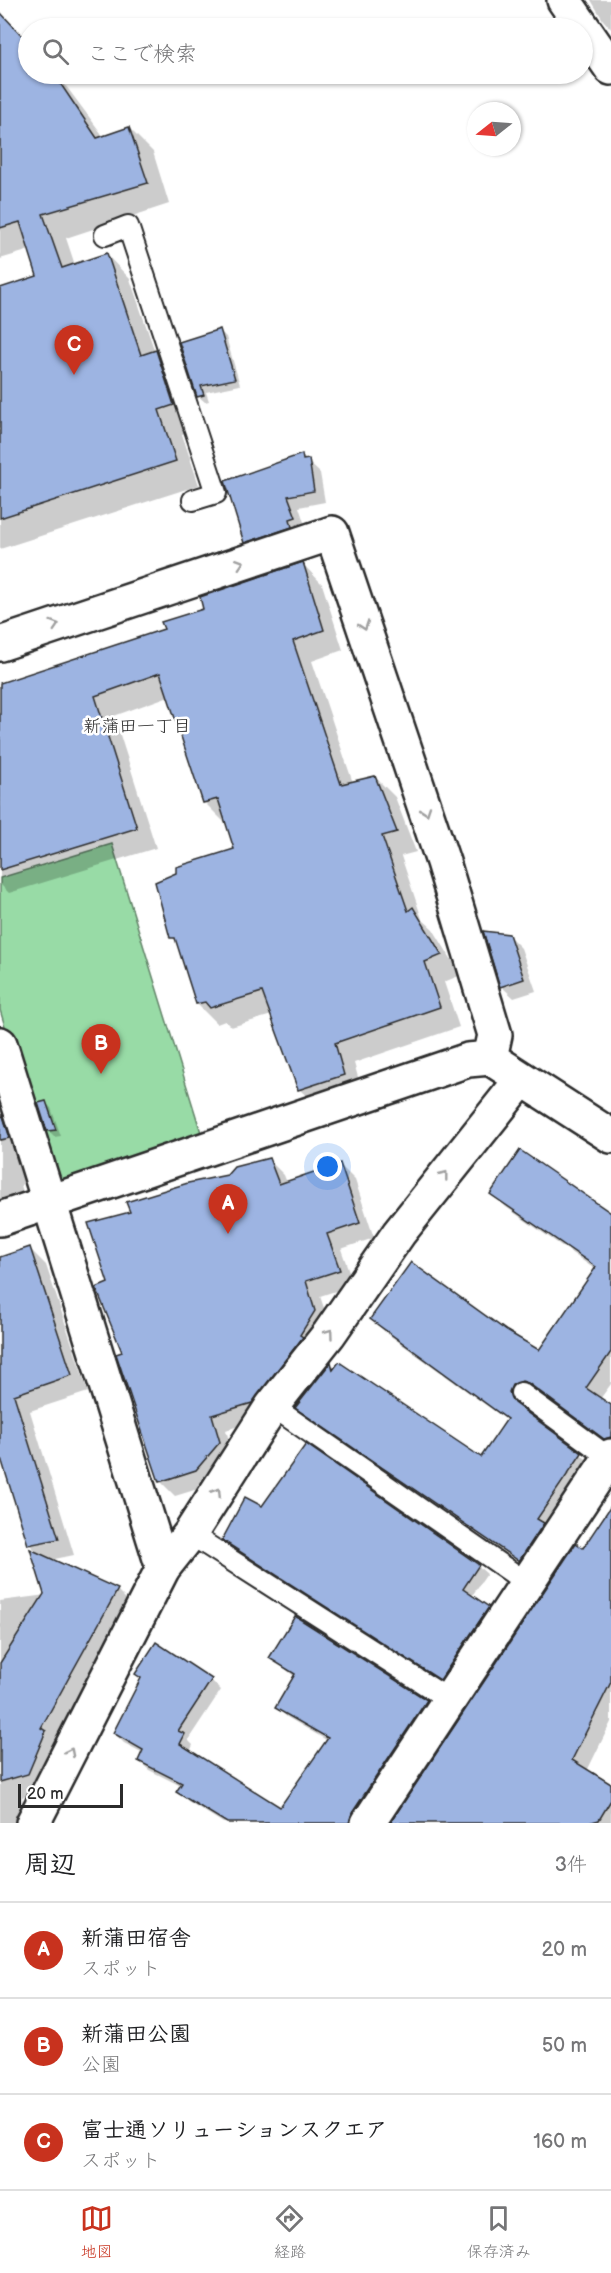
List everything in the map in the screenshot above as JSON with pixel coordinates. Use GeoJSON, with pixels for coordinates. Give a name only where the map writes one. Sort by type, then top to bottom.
{"type":"FeatureCollection","features":[{"type":"Feature","properties":{"kind":"street"},"geometry":{"type":"LineString","coordinates":[[564,0],[576,18]]}},
{"type":"Feature","properties":{"kind":"street"},"geometry":{"type":"LineString","coordinates":[[593,42],[611,68]]}},
{"type":"Feature","properties":{"kind":"street"},"geometry":{"type":"LineString","coordinates":[[0,644],[332,533],[443,862],[495,1035],[490,1058]]}},
{"type":"Feature","properties":{"kind":"street"},"geometry":{"type":"LineString","coordinates":[[0,1044],[163,1568]]}},
{"type":"Feature","properties":{"kind":"street"},"geometry":{"type":"LineString","coordinates":[[0,1219],[468,1060],[490,1058],[611,1136]]}},
{"type":"Feature","properties":{"kind":"street"},"geometry":{"type":"LineString","coordinates":[[33,1823],[163,1568],[190,1534],[272,1406],[328,1334],[399,1233],[522,1078]]}},
{"type":"Feature","properties":{"kind":"street"},"geometry":{"type":"LineString","coordinates":[[368,1823],[447,1699],[610,1458]]}},
{"type":"Feature","properties":{"kind":"lane"},"geometry":{"type":"LineString","coordinates":[[105,235],[128,226],[216,493],[193,500]]}},
{"type":"Feature","properties":{"kind":"lane"},"geometry":{"type":"LineString","coordinates":[[520,1393],[610,1458]]}},
{"type":"Feature","properties":{"kind":"lane"},"geometry":{"type":"LineString","coordinates":[[272,1406],[527,1583]]}},
{"type":"Feature","properties":{"kind":"lane"},"geometry":{"type":"LineString","coordinates":[[190,1534],[447,1699]]}},
{"type":"Feature","properties":{"kind":"green space"},"geometry":{"type":"Polygon","coordinates":[[[112,844],[203,1139],[53,1184],[0,1010],[0,878],[112,844]]]}},
{"type":"Feature","properties":{"kind":"building"},"geometry":{"type":"Polygon","coordinates":[[[0,12],[18,31],[18,84],[61,84],[97,138],[129,127],[148,183],[43,214],[62,268],[107,253],[141,355],[156,350],[174,405],[159,410],[176,461],[0,518],[0,288],[37,276],[20,222],[0,228],[0,12]]]}},
{"type":"Feature","properties":{"kind":"building"},"geometry":{"type":"Polygon","coordinates":[[[220,329],[235,379],[201,386],[204,395],[197,397],[179,342],[220,329]]]}},
{"type":"Feature","properties":{"kind":"building"},"geometry":{"type":"Polygon","coordinates":[[[302,454],[303,460],[309,459],[314,491],[288,496],[296,517],[290,519],[292,527],[244,543],[225,481],[302,454]]]}},
{"type":"Feature","properties":{"kind":"building"},"geometry":{"type":"Polygon","coordinates":[[[303,562],[324,630],[293,641],[341,784],[375,776],[397,832],[382,836],[408,911],[413,907],[442,955],[425,962],[440,1007],[335,1043],[344,1075],[298,1090],[262,992],[210,1008],[205,1002],[196,1004],[175,938],[170,938],[155,882],[176,873],[176,867],[234,849],[218,799],[203,803],[160,673],[95,696],[137,828],[0,870],[0,683],[164,629],[161,622],[203,609],[200,597],[303,562]]]}},
{"type":"Feature","properties":{"kind":"building"},"geometry":{"type":"Polygon","coordinates":[[[483,931],[509,934],[524,979],[500,987],[483,931]]]}},
{"type":"Feature","properties":{"kind":"building"},"geometry":{"type":"Polygon","coordinates":[[[46,1101],[56,1130],[47,1131],[38,1103],[46,1101]]]}},
{"type":"Feature","properties":{"kind":"building"},"geometry":{"type":"Polygon","coordinates":[[[3,1116],[10,1138],[0,1140],[0,1117],[3,1116]]]}},
{"type":"Feature","properties":{"kind":"building"},"geometry":{"type":"Polygon","coordinates":[[[520,1150],[611,1213],[611,1352],[586,1388],[611,1405],[611,1437],[604,1439],[528,1383],[522,1381],[512,1385],[509,1392],[514,1403],[582,1453],[537,1519],[544,1523],[519,1561],[295,1408],[331,1362],[333,1370],[339,1362],[481,1457],[507,1419],[370,1319],[411,1262],[507,1331],[539,1350],[596,1267],[490,1194],[520,1150]]]}},
{"type":"Feature","properties":{"kind":"building"},"geometry":{"type":"Polygon","coordinates":[[[269,1158],[279,1184],[340,1163],[360,1223],[327,1234],[340,1270],[306,1281],[315,1311],[300,1335],[303,1337],[252,1403],[212,1415],[220,1442],[196,1470],[159,1482],[116,1354],[122,1352],[96,1288],[108,1283],[88,1223],[130,1212],[126,1202],[188,1183],[227,1175],[234,1167],[269,1158]]]}},
{"type":"Feature","properties":{"kind":"building"},"geometry":{"type":"Polygon","coordinates":[[[30,1247],[72,1375],[14,1395],[59,1539],[28,1545],[0,1455],[0,1257],[30,1247]]]}},
{"type":"Feature","properties":{"kind":"building"},"geometry":{"type":"Polygon","coordinates":[[[306,1444],[479,1565],[463,1589],[489,1607],[440,1680],[222,1540],[245,1497],[262,1506],[306,1444]]]}},
{"type":"Feature","properties":{"kind":"building"},"geometry":{"type":"Polygon","coordinates":[[[611,1506],[611,1682],[572,1760],[611,1784],[611,1800],[599,1820],[589,1823],[390,1823],[576,1543],[583,1548],[611,1506]]]}},
{"type":"Feature","properties":{"kind":"building"},"geometry":{"type":"Polygon","coordinates":[[[30,1549],[118,1589],[41,1728],[46,1731],[28,1774],[0,1782],[0,1663],[44,1594],[30,1549]]]}},
{"type":"Feature","properties":{"kind":"building"},"geometry":{"type":"Polygon","coordinates":[[[295,1616],[427,1700],[352,1813],[349,1823],[227,1823],[176,1792],[182,1783],[138,1761],[143,1750],[113,1733],[141,1678],[135,1674],[156,1642],[212,1679],[178,1731],[185,1734],[180,1744],[280,1807],[328,1738],[275,1708],[295,1674],[269,1658],[295,1616]]]}},
{"type":"Feature","properties":{"kind":"place","name":"富士通ソリューションスクエア"},"geometry":{"type":"Point","coordinates":[74,375]}},
{"type":"Feature","properties":{"kind":"place","name":"新蒲田公園"},"geometry":{"type":"Point","coordinates":[101,1074]}},
{"type":"Feature","properties":{"kind":"place","name":"新蒲田宿舎"},"geometry":{"type":"Point","coordinates":[228,1234]}},
{"type":"Feature","properties":{"kind":"district","name":"新蒲田一丁目"},"geometry":{"type":"Point","coordinates":[137,726]}}]}
